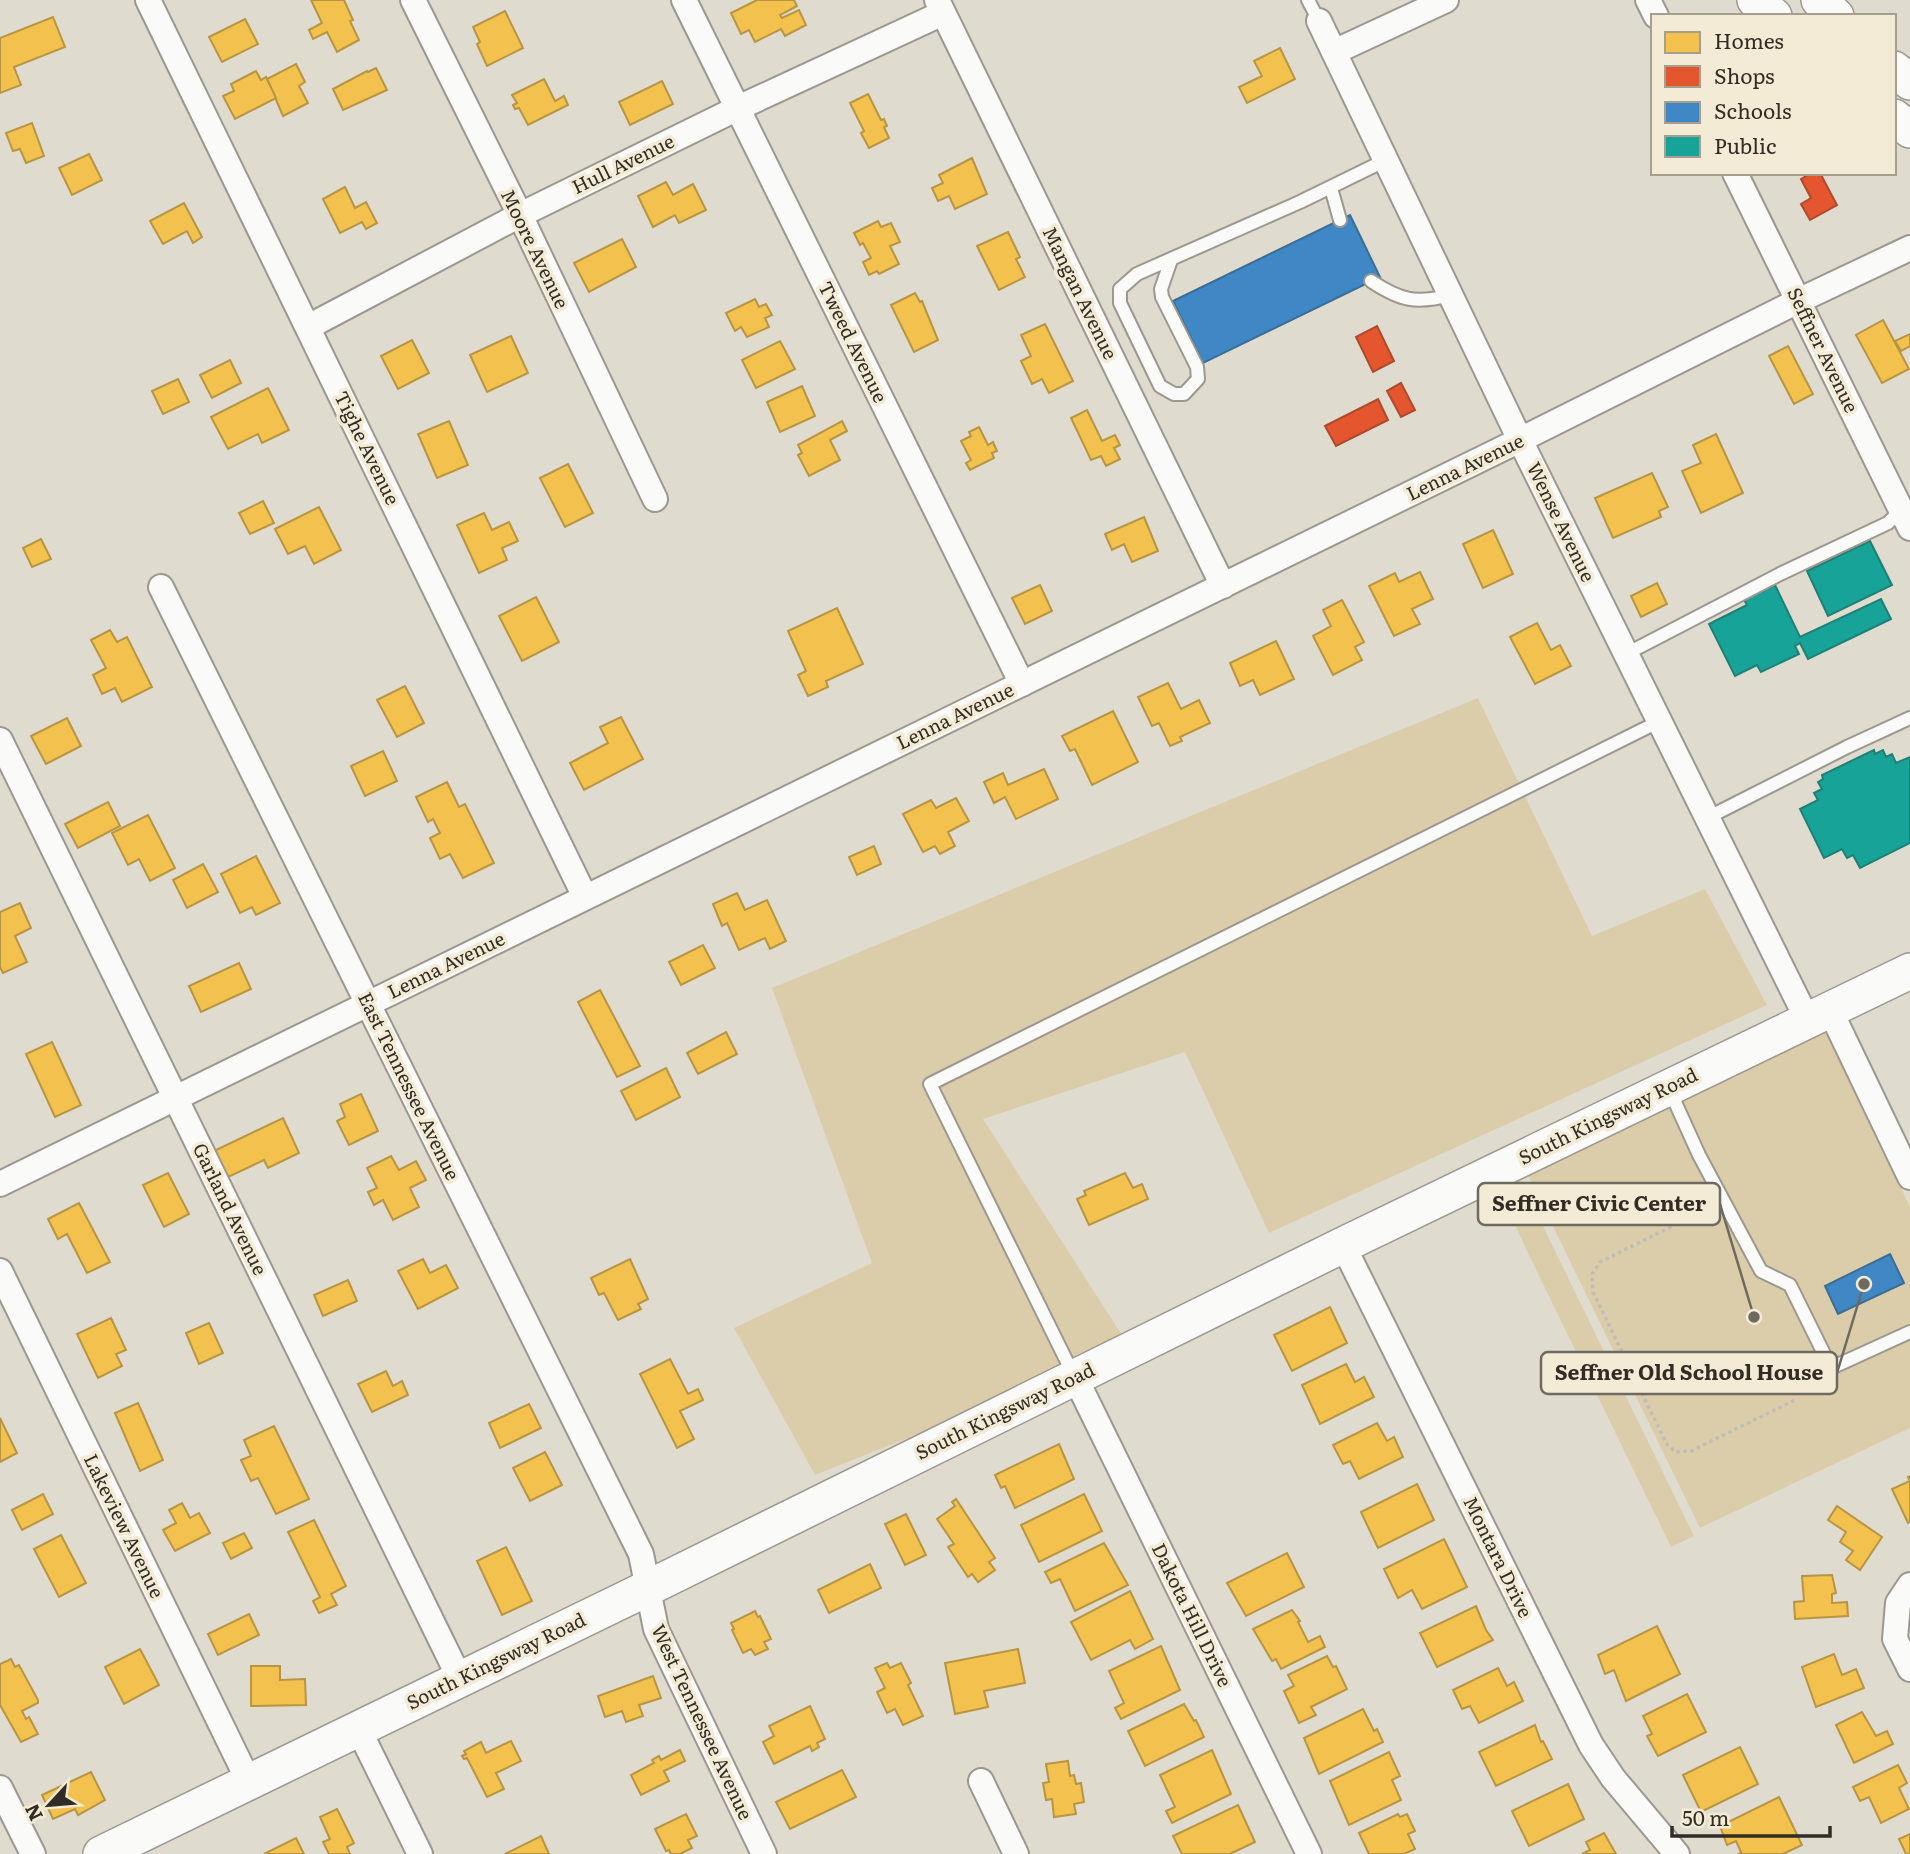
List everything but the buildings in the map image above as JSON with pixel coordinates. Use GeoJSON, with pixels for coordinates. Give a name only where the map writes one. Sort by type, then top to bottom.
{"type":"FeatureCollection","features":[{"type":"Feature","properties":{"kind":"street","name":"Tighe Avenue"},"geometry":{"type":"LineString","coordinates":[[148,0],[584,897]]}},
{"type":"Feature","properties":{"kind":"street","name":"Moore Avenue"},"geometry":{"type":"LineString","coordinates":[[413,0],[520,215],[655,499]]}},
{"type":"Feature","properties":{"kind":"street","name":"Tweed Avenue"},"geometry":{"type":"LineString","coordinates":[[684,0],[1022,684]]}},
{"type":"Feature","properties":{"kind":"street"},"geometry":{"type":"LineString","coordinates":[[1334,52],[1446,0]]}},
{"type":"Feature","properties":{"kind":"street"},"geometry":{"type":"LineString","coordinates":[[1755,0],[1772,14]]}},
{"type":"Feature","properties":{"kind":"street"},"geometry":{"type":"LineString","coordinates":[[1819,0],[1834,14]]}},
{"type":"Feature","properties":{"kind":"street","name":"Hull Avenue"},"geometry":{"type":"LineString","coordinates":[[308,327],[520,215],[940,7]]}},
{"type":"Feature","properties":{"kind":"street","name":"Mangan Avenue"},"geometry":{"type":"LineString","coordinates":[[940,7],[1223,586]]}},
{"type":"Feature","properties":{"kind":"street","name":"Wense Avenue"},"geometry":{"type":"LineString","coordinates":[[1314,11],[1520,440],[1707,818],[1910,1177]]}},
{"type":"Feature","properties":{"kind":"street"},"geometry":{"type":"LineString","coordinates":[[1896,70],[1910,82]]}},
{"type":"Feature","properties":{"kind":"street"},"geometry":{"type":"LineString","coordinates":[[1896,119],[1910,130]]}},
{"type":"Feature","properties":{"kind":"street","name":"Seffner Avenue"},"geometry":{"type":"LineString","coordinates":[[1736,175],[1907,515]]}},
{"type":"Feature","properties":{"kind":"street","name":"Lenna Avenue"},"geometry":{"type":"LineString","coordinates":[[0,1184],[1520,440],[1798,300],[1910,248]]}},
{"type":"Feature","properties":{"kind":"street","name":"East Tennessee Avenue"},"geometry":{"type":"LineString","coordinates":[[161,587],[641,1554],[648,1588]]}},
{"type":"Feature","properties":{"kind":"street","name":"Garland Avenue"},"geometry":{"type":"LineString","coordinates":[[0,740],[460,1679]]}},
{"type":"Feature","properties":{"kind":"street","name":"South Kingsway Road"},"geometry":{"type":"LineString","coordinates":[[101,1854],[1343,1245],[1910,971]]}},
{"type":"Feature","properties":{"kind":"street","name":"Montara Drive"},"geometry":{"type":"LineString","coordinates":[[1343,1245],[1591,1745],[1612,1778],[1677,1854]]}},
{"type":"Feature","properties":{"kind":"street","name":"Lakeview Avenue"},"geometry":{"type":"LineString","coordinates":[[0,1271],[249,1782]]}},
{"type":"Feature","properties":{"kind":"street","name":"Dakota Hill Drive"},"geometry":{"type":"LineString","coordinates":[[1074,1377],[1309,1854]]}},
{"type":"Feature","properties":{"kind":"street"},"geometry":{"type":"LineString","coordinates":[[1910,1586],[1898,1603],[1895,1639],[1910,1669]]}},
{"type":"Feature","properties":{"kind":"street","name":"West Tennessee Avenue"},"geometry":{"type":"LineString","coordinates":[[648,1588],[656,1629],[764,1854]]}},
{"type":"Feature","properties":{"kind":"street"},"geometry":{"type":"LineString","coordinates":[[358,1728],[420,1854]]}},
{"type":"Feature","properties":{"kind":"street"},"geometry":{"type":"LineString","coordinates":[[981,1781],[1016,1854]]}},
{"type":"Feature","properties":{"kind":"street"},"geometry":{"type":"LineString","coordinates":[[0,1788],[33,1854]]}},
{"type":"Feature","properties":{"kind":"lane"},"geometry":{"type":"LineString","coordinates":[[1171,260],[1161,289],[1162,297],[1197,367],[1198,379],[1184,394],[1174,394],[1160,386],[1120,303],[1120,289],[1137,274],[1331,188],[1386,160]]}},
{"type":"Feature","properties":{"kind":"lane"},"geometry":{"type":"LineString","coordinates":[[1331,188],[1340,220]]}},
{"type":"Feature","properties":{"kind":"lane"},"geometry":{"type":"LineString","coordinates":[[1371,281],[1410,301],[1430,301],[1451,295]]}},
{"type":"Feature","properties":{"kind":"lane"},"geometry":{"type":"LineString","coordinates":[[1626,654],[1780,574],[1907,515]]}},
{"type":"Feature","properties":{"kind":"lane"},"geometry":{"type":"LineString","coordinates":[[1707,818],[1858,741],[1910,718]]}},
{"type":"Feature","properties":{"kind":"lane"},"geometry":{"type":"LineString","coordinates":[[1074,1377],[930,1084],[1660,722]]}},
{"type":"Feature","properties":{"kind":"lane"},"geometry":{"type":"LineString","coordinates":[[1668,1087],[1723,1201],[1761,1271],[1790,1285],[1831,1368],[1910,1332]]}},
{"type":"Feature","properties":{"kind":"path"},"geometry":{"type":"LineString","coordinates":[[1723,1201],[1600,1262],[1592,1274],[1593,1293],[1666,1443],[1675,1452],[1690,1451],[1797,1398]]}},
{"type":"Feature","properties":{"kind":"shaded area"},"geometry":{"type":"Polygon","coordinates":[[[1478,698],[1592,936],[1705,889],[1767,1005],[1269,1233],[1185,1052],[983,1119],[1131,1349],[815,1475],[734,1328],[872,1263],[772,988],[1478,698]]]}},
{"type":"Feature","properties":{"kind":"shaded area"},"geometry":{"type":"Polygon","coordinates":[[[1825,1025],[1910,1207],[1910,1428],[1700,1528],[1526,1171],[1825,1025]]]}},
{"type":"Feature","properties":{"kind":"shaded area"},"geometry":{"type":"Polygon","coordinates":[[[1517,1173],[1694,1536],[1671,1547],[1496,1183],[1517,1173]]]}},
{"type":"Feature","properties":{"kind":"place","name":"Seffner Old School House"},"geometry":{"type":"Point","coordinates":[1864,1284]}},
{"type":"Feature","properties":{"kind":"place","name":"Seffner Civic Center"},"geometry":{"type":"Point","coordinates":[1754,1317]}}]}
